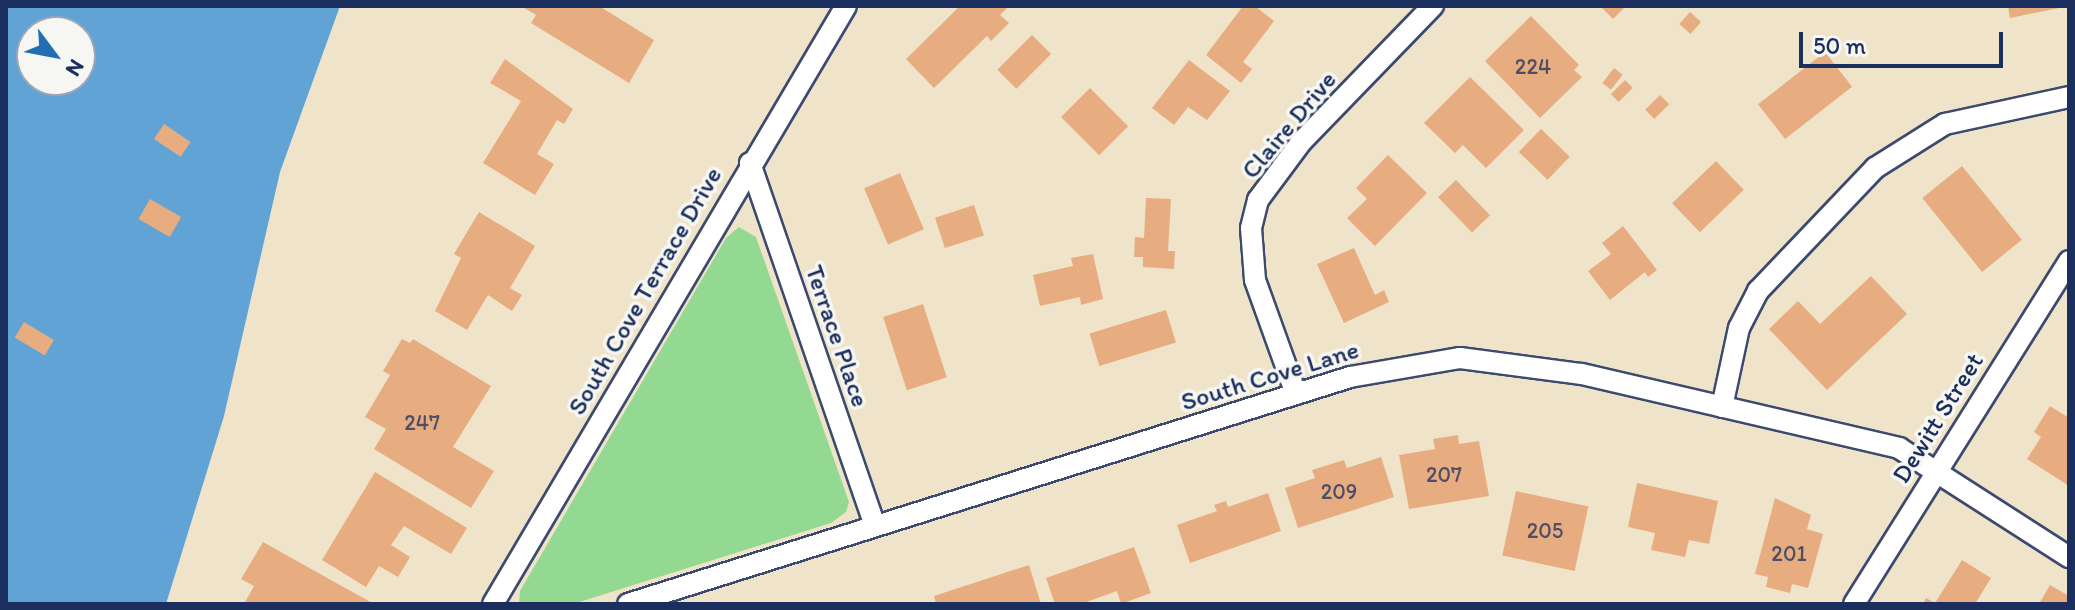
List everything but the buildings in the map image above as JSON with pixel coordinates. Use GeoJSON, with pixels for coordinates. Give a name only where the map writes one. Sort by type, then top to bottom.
{"type":"FeatureCollection","features":[{"type":"Feature","properties":{"kind":"street","name":"South Cove Terrace Drive"},"geometry":{"type":"LineString","coordinates":[[493,604],[750,163],[846,6]]}},
{"type":"Feature","properties":{"kind":"street","name":"Claire Drive"},"geometry":{"type":"LineString","coordinates":[[1296,394],[1255,280],[1251,228],[1258,200],[1301,142],[1433,6]]}},
{"type":"Feature","properties":{"kind":"street"},"geometry":{"type":"LineString","coordinates":[[1722,407],[1739,328],[1758,291],[1875,168],[1945,124],[2069,97]]}},
{"type":"Feature","properties":{"kind":"street","name":"Terrace Place"},"geometry":{"type":"LineString","coordinates":[[750,163],[875,526]]}},
{"type":"Feature","properties":{"kind":"street","name":"Dewitt Street"},"geometry":{"type":"LineString","coordinates":[[1854,604],[2069,261]]}},
{"type":"Feature","properties":{"kind":"street","name":"South Cove Lane"},"geometry":{"type":"LineString","coordinates":[[628,604],[1296,394],[1394,366],[1475,358],[1555,369],[1899,448],[2069,557]]}},
{"type":"Feature","properties":{"kind":"green space"},"geometry":{"type":"Polygon","coordinates":[[[739,227],[756,237],[849,502],[846,512],[831,523],[573,604],[519,604],[520,591],[726,238],[739,227]]]}},
{"type":"Feature","properties":{"kind":"water"},"geometry":{"type":"Polygon","coordinates":[[[6,6],[340,6],[280,172],[224,416],[166,604],[6,604],[6,6]]]}}]}
